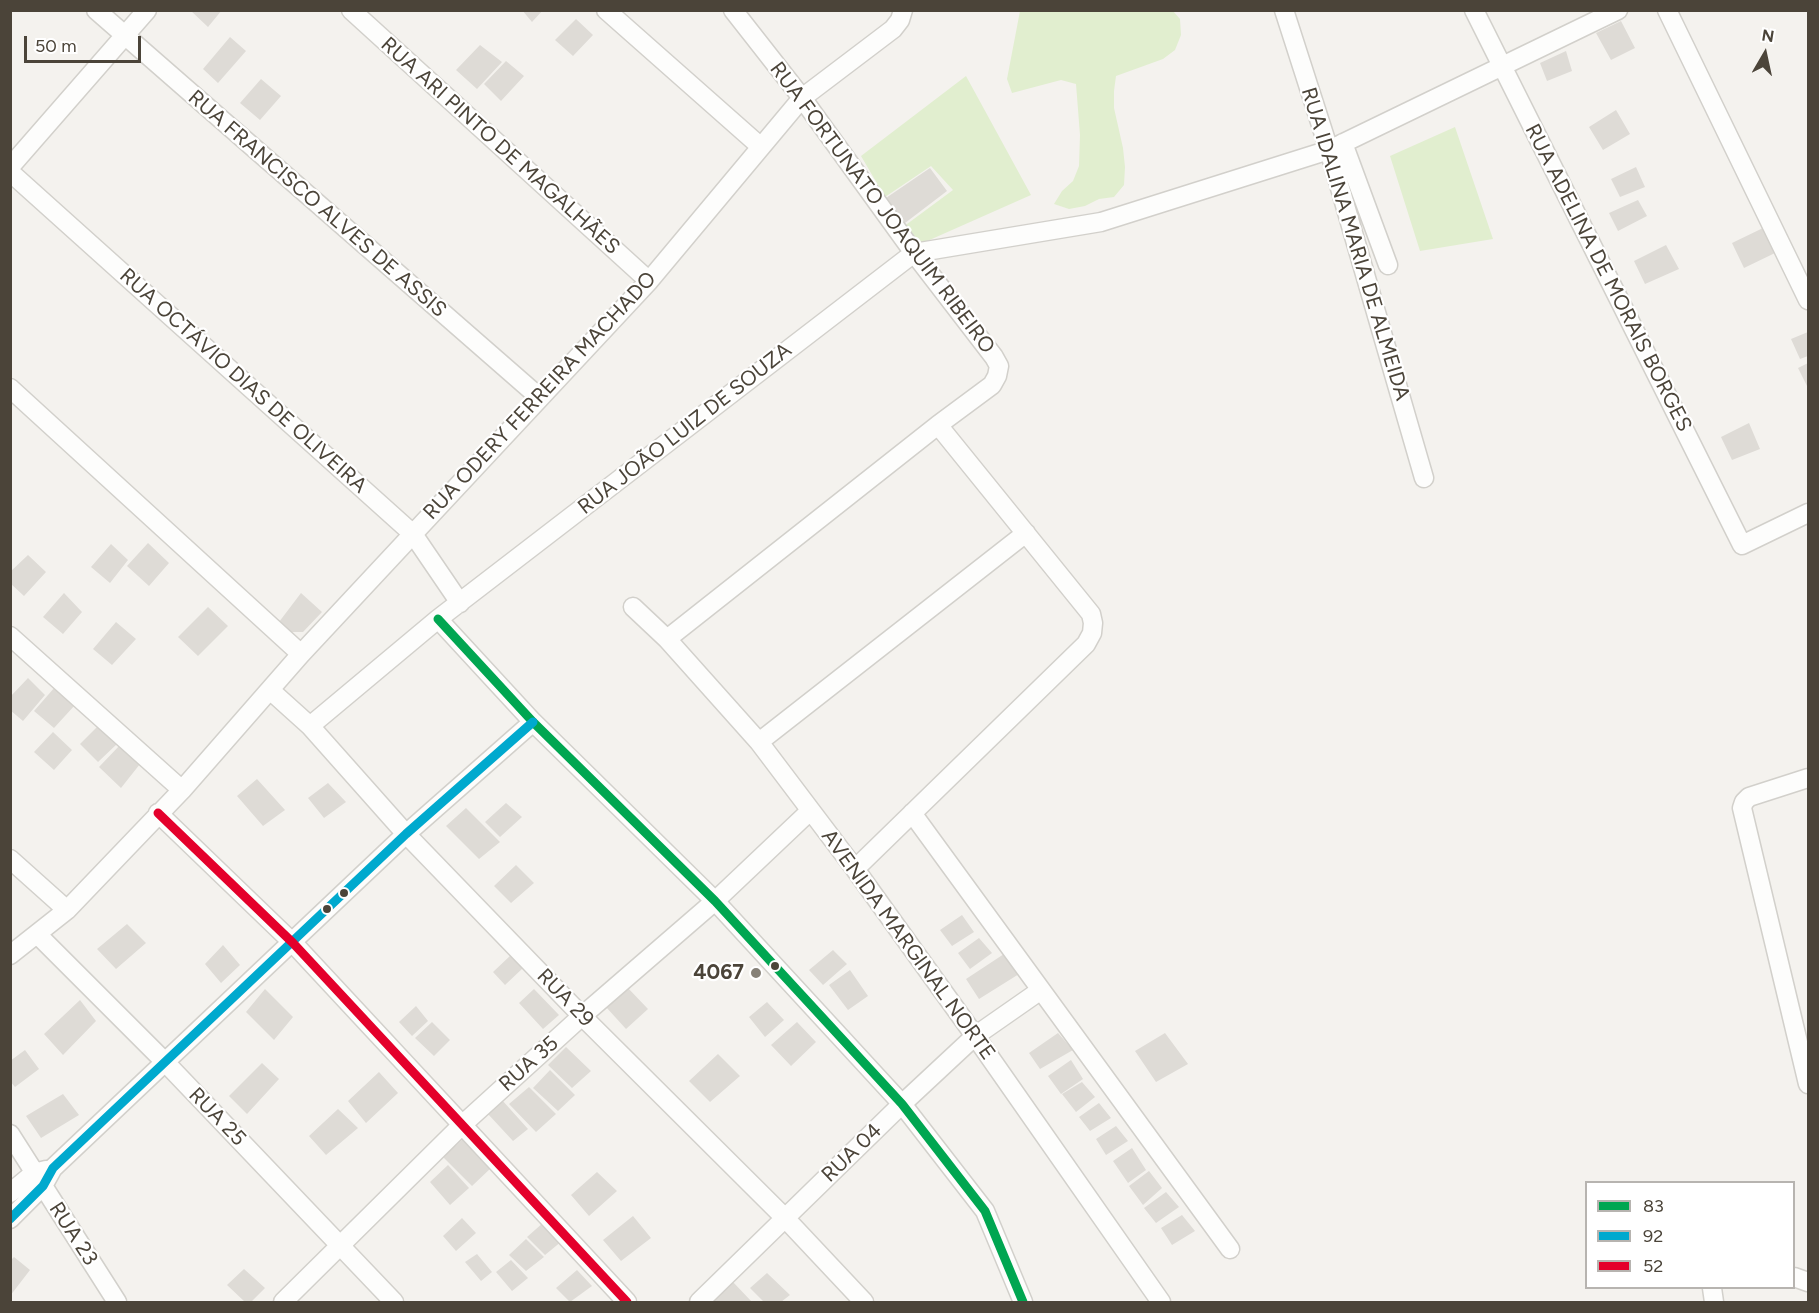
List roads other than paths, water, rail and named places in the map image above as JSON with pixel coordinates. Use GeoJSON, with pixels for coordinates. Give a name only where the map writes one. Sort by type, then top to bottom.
{"type":"FeatureCollection","features":[{"type":"Feature","properties":{"kind":"street","name":"RUA FRANCISCO ALVES DE ASSIS"},"geometry":{"type":"LineString","coordinates":[[96,10],[539,397]]}},
{"type":"Feature","properties":{"kind":"street"},"geometry":{"type":"LineString","coordinates":[[10,166],[147,10]]}},
{"type":"Feature","properties":{"kind":"street","name":"RUA ARI PINTO DE MAGALHÃES"},"geometry":{"type":"LineString","coordinates":[[351,10],[649,280]]}},
{"type":"Feature","properties":{"kind":"street"},"geometry":{"type":"LineString","coordinates":[[606,10],[761,147]]}},
{"type":"Feature","properties":{"kind":"street","name":"RUA FORTUNATO JOAQUIM RIBEIRO"},"geometry":{"type":"LineString","coordinates":[[733,10],[802,98],[999,366],[992,385],[938,425]]}},
{"type":"Feature","properties":{"kind":"street","name":"RUA ODERY FERREIRA MACHADO"},"geometry":{"type":"LineString","coordinates":[[182,790],[301,654],[649,280],[802,98],[893,28],[900,20],[903,10]]}},
{"type":"Feature","properties":{"kind":"street","name":"RUA IDALINA MARIA DE ALMEIDA"},"geometry":{"type":"LineString","coordinates":[[1284,10],[1336,146],[1424,478]]}},
{"type":"Feature","properties":{"kind":"street","name":"RUA ADELINA DE MORAIS BORGES"},"geometry":{"type":"LineString","coordinates":[[1474,10],[1742,545],[1809,513]]}},
{"type":"Feature","properties":{"kind":"street","name":"RUA JOÃO LUIZ DE SOUZA"},"geometry":{"type":"LineString","coordinates":[[310,726],[438,619],[914,253],[1101,222],[1336,146],[1618,10]]}},
{"type":"Feature","properties":{"kind":"street"},"geometry":{"type":"LineString","coordinates":[[1667,10],[1809,300]]}},
{"type":"Feature","properties":{"kind":"street"},"geometry":{"type":"LineString","coordinates":[[1336,146],[1388,265]]}},
{"type":"Feature","properties":{"kind":"street","name":"RUA OCTÁVIO DIAS DE OLIVEIRA"},"geometry":{"type":"LineString","coordinates":[[10,172],[413,534],[460,603]]}},
{"type":"Feature","properties":{"kind":"street"},"geometry":{"type":"LineString","coordinates":[[10,388],[301,654]]}},
{"type":"Feature","properties":{"kind":"street"},"geometry":{"type":"LineString","coordinates":[[668,639],[938,425],[1026,533],[1091,614],[1092,633],[1086,644],[855,869]]}},
{"type":"Feature","properties":{"kind":"street"},"geometry":{"type":"LineString","coordinates":[[759,742],[1026,533]]}},
{"type":"Feature","properties":{"kind":"street","name":"AVENIDA MARGINAL NORTE"},"geometry":{"type":"LineString","coordinates":[[633,607],[668,639],[759,742],[855,869],[975,1036],[1161,1302]]}},
{"type":"Feature","properties":{"kind":"street"},"geometry":{"type":"LineString","coordinates":[[438,619],[533,722],[715,901],[902,1104],[985,1211],[1023,1302]]}},
{"type":"Feature","properties":{"kind":"street"},"geometry":{"type":"LineString","coordinates":[[10,636],[182,790],[67,910],[10,955]]}},
{"type":"Feature","properties":{"kind":"street","name":"RUA 29"},"geometry":{"type":"LineString","coordinates":[[270,690],[310,726],[406,834],[582,1016],[785,1218],[864,1302]]}},
{"type":"Feature","properties":{"kind":"street"},"geometry":{"type":"LineString","coordinates":[[10,1219],[39,1180],[406,834],[533,722]]}},
{"type":"Feature","properties":{"kind":"street"},"geometry":{"type":"LineString","coordinates":[[1809,778],[1749,797],[1742,808],[1809,1084]]}},
{"type":"Feature","properties":{"kind":"street","name":"RUA 35"},"geometry":{"type":"LineString","coordinates":[[283,1302],[462,1125],[582,1016],[715,901],[810,811]]}},
{"type":"Feature","properties":{"kind":"street"},"geometry":{"type":"LineString","coordinates":[[159,813],[292,943],[627,1302]]}},
{"type":"Feature","properties":{"kind":"street"},"geometry":{"type":"LineString","coordinates":[[912,813],[1230,1249]]}},
{"type":"Feature","properties":{"kind":"street"},"geometry":{"type":"LineString","coordinates":[[10,859],[67,910]]}},
{"type":"Feature","properties":{"kind":"street","name":"RUA 25"},"geometry":{"type":"LineString","coordinates":[[37,934],[165,1062],[394,1302]]}},
{"type":"Feature","properties":{"kind":"street","name":"RUA 04"},"geometry":{"type":"LineString","coordinates":[[699,1302],[975,1036],[1041,990]]}},
{"type":"Feature","properties":{"kind":"street","name":"RUA 23"},"geometry":{"type":"LineString","coordinates":[[10,1134],[117,1302]]}},
{"type":"Feature","properties":{"kind":"street"},"geometry":{"type":"LineString","coordinates":[[10,1193],[39,1180]]}},
{"type":"Feature","properties":{"kind":"place","name":"4067"},"geometry":{"type":"Point","coordinates":[756,973]}}]}
